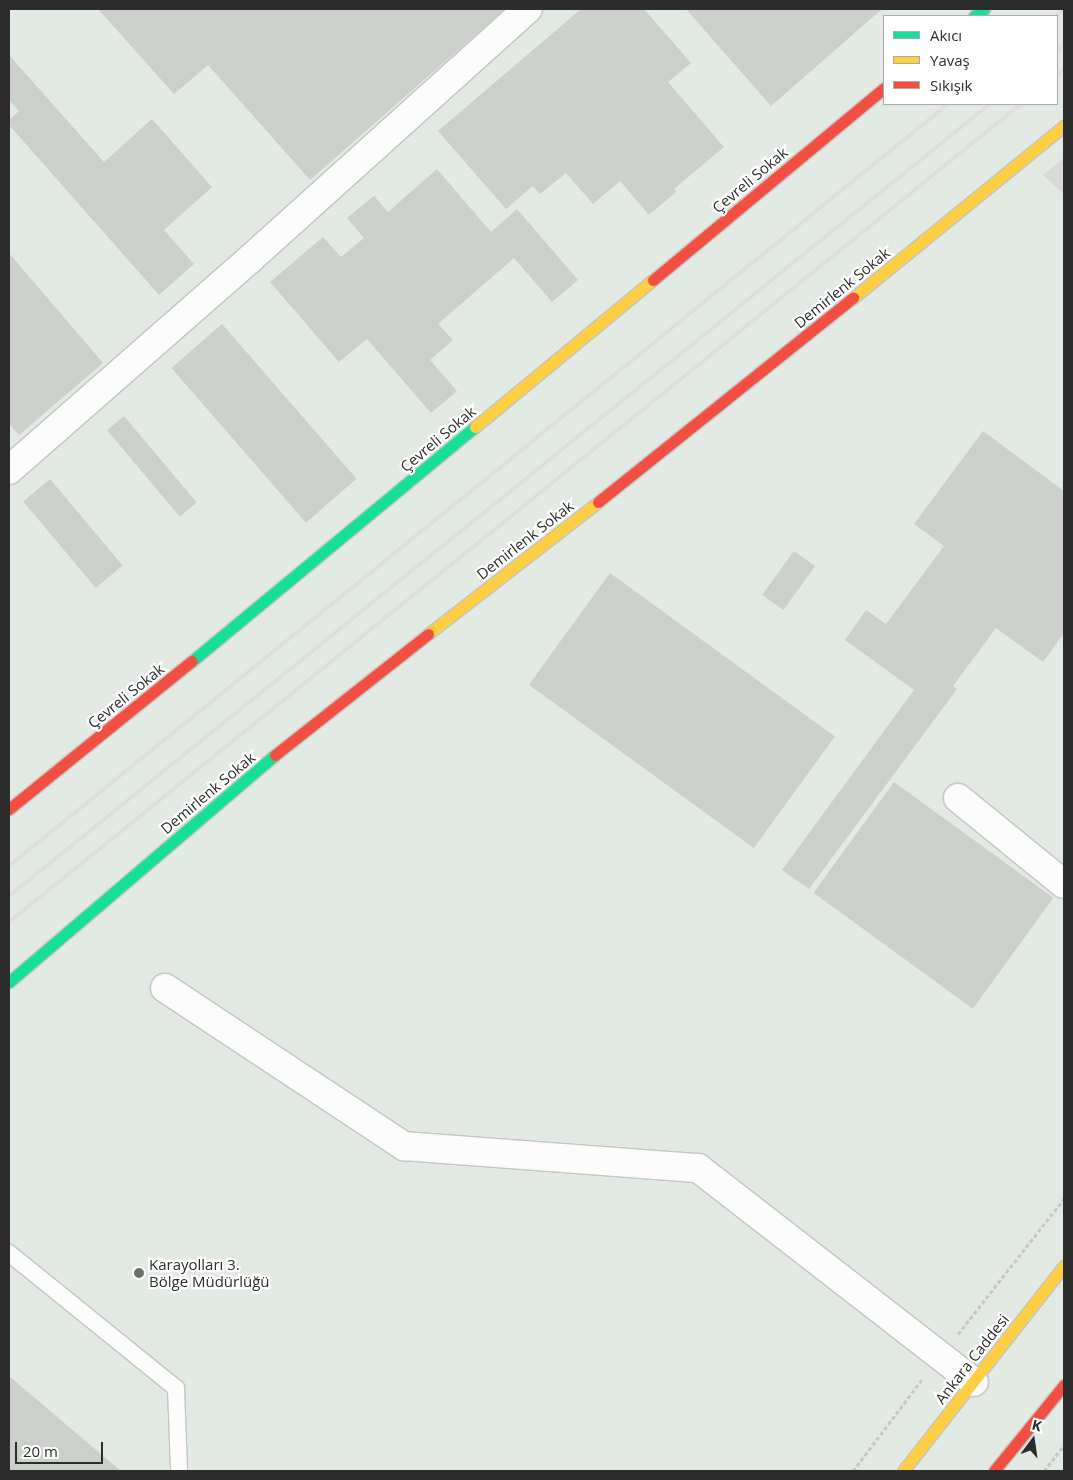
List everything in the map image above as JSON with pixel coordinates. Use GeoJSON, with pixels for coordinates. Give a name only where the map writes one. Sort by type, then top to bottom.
{"type":"FeatureCollection","features":[{"type":"Feature","properties":{"kind":"street"},"geometry":{"type":"LineString","coordinates":[[9,470],[250,259],[528,9]]}},
{"type":"Feature","properties":{"kind":"street","name":"Çevreli Sokak"},"geometry":{"type":"LineString","coordinates":[[9,809],[240,623],[883,89]]}},
{"type":"Feature","properties":{"kind":"street","name":"Demirlenk Sokak"},"geometry":{"type":"LineString","coordinates":[[9,982],[307,728],[660,454],[992,187],[1064,126]]}},
{"type":"Feature","properties":{"kind":"street"},"geometry":{"type":"LineString","coordinates":[[958,798],[1064,884]]}},
{"type":"Feature","properties":{"kind":"street"},"geometry":{"type":"LineString","coordinates":[[166,988],[404,1146],[698,1168],[974,1382]]}},
{"type":"Feature","properties":{"kind":"street","name":"Ankara Caddesi"},"geometry":{"type":"LineString","coordinates":[[903,1471],[1064,1266]]}},
{"type":"Feature","properties":{"kind":"street"},"geometry":{"type":"LineString","coordinates":[[994,1471],[1064,1385]]}},
{"type":"Feature","properties":{"kind":"lane"},"geometry":{"type":"LineString","coordinates":[[9,1253],[176,1388],[179,1471]]}},
{"type":"Feature","properties":{"kind":"path"},"geometry":{"type":"LineString","coordinates":[[1044,1471],[1064,1445]]}},
{"type":"Feature","properties":{"kind":"shaded area"},"geometry":{"type":"Polygon","coordinates":[[[1064,158],[1064,194],[1043,175],[1064,158]]]}},
{"type":"Feature","properties":{"kind":"building"},"geometry":{"type":"Polygon","coordinates":[[[98,9],[505,9],[310,180],[208,65],[174,94],[98,9]]]}},
{"type":"Feature","properties":{"kind":"building"},"geometry":{"type":"Polygon","coordinates":[[[581,9],[644,9],[691,63],[668,82],[724,147],[674,189],[676,192],[649,215],[620,181],[593,204],[566,173],[540,194],[533,186],[506,209],[438,131],[581,9]]]}},
{"type":"Feature","properties":{"kind":"building"},"geometry":{"type":"Polygon","coordinates":[[[686,9],[882,9],[771,106],[686,9]]]}},
{"type":"Feature","properties":{"kind":"building"},"geometry":{"type":"Polygon","coordinates":[[[9,55],[104,162],[152,119],[212,187],[164,230],[194,264],[159,295],[9,125],[9,120],[19,111],[9,100],[9,55]]]}},
{"type":"Feature","properties":{"kind":"building"},"geometry":{"type":"Polygon","coordinates":[[[437,169],[491,232],[517,209],[578,280],[552,302],[514,258],[438,324],[453,340],[430,360],[457,391],[431,413],[367,339],[339,362],[270,282],[323,237],[341,257],[364,238],[347,218],[374,196],[388,212],[437,169]]]}},
{"type":"Feature","properties":{"kind":"building"},"geometry":{"type":"Polygon","coordinates":[[[9,253],[103,363],[19,435],[9,424],[9,253]]]}},
{"type":"Feature","properties":{"kind":"building"},"geometry":{"type":"Polygon","coordinates":[[[222,324],[356,479],[306,523],[171,368],[222,324]]]}},
{"type":"Feature","properties":{"kind":"building"},"geometry":{"type":"Polygon","coordinates":[[[124,416],[197,503],[180,517],[107,430],[124,416]]]}},
{"type":"Feature","properties":{"kind":"building"},"geometry":{"type":"Polygon","coordinates":[[[983,431],[1064,491],[1064,633],[1043,662],[996,628],[953,686],[957,689],[809,889],[782,870],[914,690],[845,640],[866,610],[886,624],[944,546],[914,524],[983,431]]]}},
{"type":"Feature","properties":{"kind":"building"},"geometry":{"type":"Polygon","coordinates":[[[50,479],[123,566],[96,588],[23,501],[50,479]]]}},
{"type":"Feature","properties":{"kind":"building"},"geometry":{"type":"Polygon","coordinates":[[[794,551],[815,566],[783,610],[762,595],[794,551]]]}},
{"type":"Feature","properties":{"kind":"building"},"geometry":{"type":"Polygon","coordinates":[[[610,573],[835,736],[754,848],[529,685],[610,573]]]}},
{"type":"Feature","properties":{"kind":"building"},"geometry":{"type":"Polygon","coordinates":[[[894,782],[1053,898],[973,1009],[813,893],[894,782]]]}},
{"type":"Feature","properties":{"kind":"building"},"geometry":{"type":"Polygon","coordinates":[[[9,1376],[121,1471],[9,1471],[9,1376]]]}},
{"type":"Feature","properties":{"kind":"railway"},"geometry":{"type":"LineString","coordinates":[[1057,15],[1064,9]]}},
{"type":"Feature","properties":{"kind":"railway"},"geometry":{"type":"LineString","coordinates":[[1058,49],[1064,44]]}},
{"type":"Feature","properties":{"kind":"railway"},"geometry":{"type":"LineString","coordinates":[[1058,74],[1064,69]]}},
{"type":"Feature","properties":{"kind":"railway"},"geometry":{"type":"LineString","coordinates":[[9,866],[947,105]]}},
{"type":"Feature","properties":{"kind":"railway"},"geometry":{"type":"LineString","coordinates":[[9,896],[989,105]]}},
{"type":"Feature","properties":{"kind":"railway"},"geometry":{"type":"LineString","coordinates":[[9,922],[1020,105]]}},
{"type":"Feature","properties":{"kind":"traffic: fast"},"geometry":{"type":"LineString","coordinates":[[975,15],[984,9]]}},
{"type":"Feature","properties":{"kind":"traffic: fast"},"geometry":{"type":"LineString","coordinates":[[192,661],[475,427]]}},
{"type":"Feature","properties":{"kind":"traffic: fast"},"geometry":{"type":"LineString","coordinates":[[9,982],[275,755]]}},
{"type":"Feature","properties":{"kind":"traffic: slow"},"geometry":{"type":"LineString","coordinates":[[853,298],[1064,126]]}},
{"type":"Feature","properties":{"kind":"traffic: slow"},"geometry":{"type":"LineString","coordinates":[[475,427],[653,280]]}},
{"type":"Feature","properties":{"kind":"traffic: slow"},"geometry":{"type":"LineString","coordinates":[[428,634],[598,502]]}},
{"type":"Feature","properties":{"kind":"traffic: slow"},"geometry":{"type":"LineString","coordinates":[[903,1471],[1064,1266]]}},
{"type":"Feature","properties":{"kind":"traffic: jam"},"geometry":{"type":"LineString","coordinates":[[653,280],[883,89]]}},
{"type":"Feature","properties":{"kind":"traffic: jam"},"geometry":{"type":"LineString","coordinates":[[598,502],[853,298]]}},
{"type":"Feature","properties":{"kind":"traffic: jam"},"geometry":{"type":"LineString","coordinates":[[275,755],[428,634]]}},
{"type":"Feature","properties":{"kind":"traffic: jam"},"geometry":{"type":"LineString","coordinates":[[9,809],[192,661]]}},
{"type":"Feature","properties":{"kind":"traffic: jam"},"geometry":{"type":"LineString","coordinates":[[994,1471],[1064,1385]]}},
{"type":"Feature","properties":{"kind":"place","name":"Karayolları 3. Bölge Müdürlüğü"},"geometry":{"type":"Point","coordinates":[139,1273]}}]}
